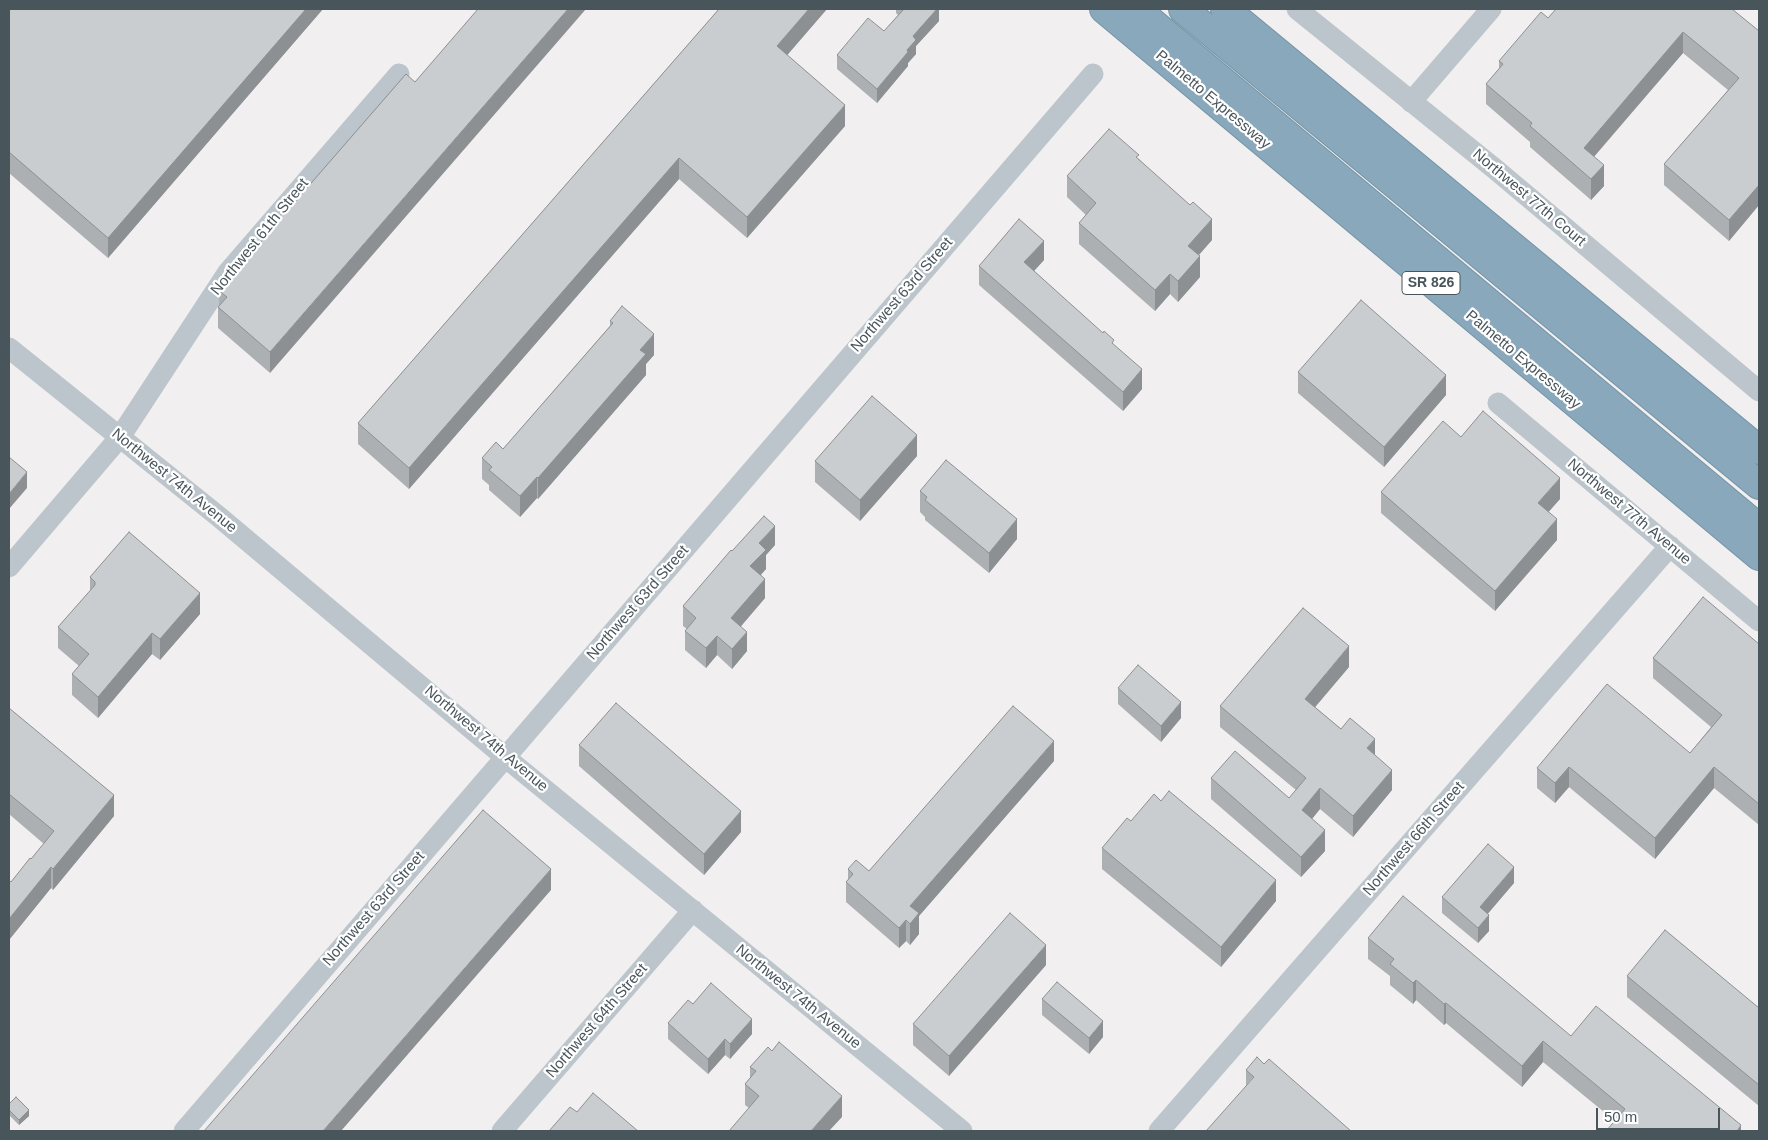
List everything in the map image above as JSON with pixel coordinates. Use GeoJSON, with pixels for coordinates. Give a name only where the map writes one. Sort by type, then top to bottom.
{"type":"FeatureCollection","features":[{"type":"Feature","properties":{"kind":"highway","name":"Palmetto Expressway"},"geometry":{"type":"LineString","coordinates":[[1104,9],[1759,556]]}},
{"type":"Feature","properties":{"kind":"highway"},"geometry":{"type":"LineString","coordinates":[[1136,9],[1759,528]]}},
{"type":"Feature","properties":{"kind":"highway"},"geometry":{"type":"LineString","coordinates":[[1183,9],[1759,485]]}},
{"type":"Feature","properties":{"kind":"highway"},"geometry":{"type":"LineString","coordinates":[[1225,9],[1759,450]]}},
{"type":"Feature","properties":{"kind":"street","name":"Northwest 77th Court"},"geometry":{"type":"LineString","coordinates":[[1297,9],[1502,175],[1759,390]]}},
{"type":"Feature","properties":{"kind":"street"},"geometry":{"type":"LineString","coordinates":[[1411,102],[1491,9]]}},
{"type":"Feature","properties":{"kind":"street","name":"Northwest 61th Street"},"geometry":{"type":"LineString","coordinates":[[9,567],[120,437],[228,272],[399,74]]}},
{"type":"Feature","properties":{"kind":"street","name":"Northwest 63rd Street"},"geometry":{"type":"LineString","coordinates":[[184,1131],[1093,74]]}},
{"type":"Feature","properties":{"kind":"street","name":"Northwest 74th Avenue"},"geometry":{"type":"LineString","coordinates":[[9,348],[218,516],[505,757],[962,1131]]}},
{"type":"Feature","properties":{"kind":"street","name":"Northwest 77th Avenue"},"geometry":{"type":"LineString","coordinates":[[1498,403],[1759,620]]}},
{"type":"Feature","properties":{"kind":"street","name":"Northwest 66th Street"},"geometry":{"type":"LineString","coordinates":[[1159,1131],[1670,546]]}},
{"type":"Feature","properties":{"kind":"street","name":"Northwest 64th Street"},"geometry":{"type":"LineString","coordinates":[[502,1131],[693,910]]}},
{"type":"Feature","properties":{"kind":"building"},"geometry":{"type":"Polygon","coordinates":[[[9,9],[306,9],[108,238],[9,152],[9,9]]]}},
{"type":"Feature","properties":{"kind":"building"},"geometry":{"type":"Polygon","coordinates":[[[478,9],[568,9],[270,352],[218,307],[227,297],[219,291],[268,234],[266,232],[285,210],[286,212],[406,74],[415,82],[478,9]]]}},
{"type":"Feature","properties":{"kind":"building"},"geometry":{"type":"Polygon","coordinates":[[[719,9],[809,9],[777,46],[845,105],[747,217],[679,158],[409,468],[358,423],[719,9]]]}},
{"type":"Feature","properties":{"kind":"building"},"geometry":{"type":"Polygon","coordinates":[[[904,9],[937,9],[913,36],[916,40],[907,50],[908,52],[877,89],[837,55],[868,18],[884,31],[904,9]]]}},
{"type":"Feature","properties":{"kind":"building"},"geometry":{"type":"Polygon","coordinates":[[[1556,9],[1732,9],[1759,31],[1759,185],[1729,220],[1664,164],[1739,78],[1683,32],[1584,148],[1604,165],[1591,179],[1530,126],[1532,123],[1486,84],[1503,64],[1499,61],[1541,12],[1548,18],[1556,9]]]}},
{"type":"Feature","properties":{"kind":"building"},"geometry":{"type":"Polygon","coordinates":[[[1109,129],[1139,155],[1136,157],[1190,205],[1193,202],[1212,219],[1188,246],[1200,256],[1178,281],[1170,274],[1155,290],[1079,223],[1096,203],[1067,176],[1109,129]]]}},
{"type":"Feature","properties":{"kind":"building"},"geometry":{"type":"Polygon","coordinates":[[[1019,219],[1044,241],[1024,262],[1103,333],[1104,331],[1114,340],[1112,343],[1142,369],[1123,392],[979,266],[1019,219]]]}},
{"type":"Feature","properties":{"kind":"building"},"geometry":{"type":"Polygon","coordinates":[[[1361,300],[1446,375],[1384,447],[1298,372],[1361,300]]]}},
{"type":"Feature","properties":{"kind":"building"},"geometry":{"type":"Polygon","coordinates":[[[622,306],[654,334],[640,350],[646,354],[538,478],[520,496],[489,470],[492,467],[482,458],[496,442],[503,449],[613,323],[610,321],[622,306]]]}},
{"type":"Feature","properties":{"kind":"building"},"geometry":{"type":"Polygon","coordinates":[[[872,396],[917,435],[860,500],[815,461],[872,396]]]}},
{"type":"Feature","properties":{"kind":"building"},"geometry":{"type":"Polygon","coordinates":[[[1483,411],[1560,478],[1538,503],[1557,519],[1495,591],[1381,492],[1443,421],[1461,437],[1483,411]]]}},
{"type":"Feature","properties":{"kind":"building"},"geometry":{"type":"Polygon","coordinates":[[[9,457],[27,472],[9,494],[9,457]]]}},
{"type":"Feature","properties":{"kind":"building"},"geometry":{"type":"Polygon","coordinates":[[[946,460],[1017,519],[989,553],[925,500],[927,497],[920,491],[946,460]]]}},
{"type":"Feature","properties":{"kind":"building"},"geometry":{"type":"Polygon","coordinates":[[[764,516],[775,526],[759,543],[766,550],[750,566],[765,579],[731,618],[747,632],[732,649],[717,636],[706,648],[685,631],[696,618],[683,606],[731,550],[764,516]]]}},
{"type":"Feature","properties":{"kind":"building"},"geometry":{"type":"Polygon","coordinates":[[[129,532],[200,593],[160,639],[152,633],[98,697],[72,674],[89,654],[58,627],[95,585],[95,582],[90,577],[129,532]]]}},
{"type":"Feature","properties":{"kind":"building"},"geometry":{"type":"Polygon","coordinates":[[[1703,597],[1759,644],[1759,804],[1714,767],[1655,838],[1569,767],[1555,783],[1537,768],[1607,684],[1690,753],[1722,715],[1653,658],[1703,597]]]}},
{"type":"Feature","properties":{"kind":"building"},"geometry":{"type":"Polygon","coordinates":[[[1303,608],[1349,646],[1305,699],[1341,729],[1350,718],[1375,739],[1367,748],[1392,770],[1353,816],[1320,788],[1302,810],[1325,830],[1301,857],[1211,778],[1235,751],[1289,798],[1306,778],[1220,706],[1303,608]]]}},
{"type":"Feature","properties":{"kind":"building"},"geometry":{"type":"Polygon","coordinates":[[[1138,665],[1181,702],[1161,726],[1118,688],[1138,665]]]}},
{"type":"Feature","properties":{"kind":"building"},"geometry":{"type":"Polygon","coordinates":[[[616,703],[741,811],[704,854],[579,745],[616,703]]]}},
{"type":"Feature","properties":{"kind":"building"},"geometry":{"type":"Polygon","coordinates":[[[1013,706],[1054,741],[910,906],[919,913],[910,924],[906,920],[899,928],[846,882],[853,874],[848,869],[856,860],[869,871],[1013,706]]]}},
{"type":"Feature","properties":{"kind":"building"},"geometry":{"type":"Polygon","coordinates":[[[9,708],[114,795],[53,869],[51,867],[9,919],[9,880],[11,882],[54,831],[9,794],[9,708]]]}},
{"type":"Feature","properties":{"kind":"building"},"geometry":{"type":"Polygon","coordinates":[[[1169,791],[1276,880],[1221,947],[1102,848],[1127,818],[1131,821],[1154,794],[1161,801],[1169,791]]]}},
{"type":"Feature","properties":{"kind":"building"},"geometry":{"type":"Polygon","coordinates":[[[483,810],[551,869],[323,1131],[204,1131],[483,810]]]}},
{"type":"Feature","properties":{"kind":"building"},"geometry":{"type":"Polygon","coordinates":[[[1488,844],[1514,867],[1480,907],[1489,915],[1478,928],[1442,897],[1488,844]]]}},
{"type":"Feature","properties":{"kind":"building"},"geometry":{"type":"Polygon","coordinates":[[[1403,896],[1571,1036],[1596,1006],[1741,1125],[1737,1131],[1606,1131],[1625,1109],[1543,1041],[1522,1066],[1446,1003],[1444,1004],[1416,980],[1413,983],[1390,964],[1394,959],[1368,938],[1403,896]]]}},
{"type":"Feature","properties":{"kind":"building"},"geometry":{"type":"Polygon","coordinates":[[[1010,913],[1046,945],[949,1056],[913,1024],[1010,913]]]}},
{"type":"Feature","properties":{"kind":"building"},"geometry":{"type":"Polygon","coordinates":[[[1665,930],[1759,1008],[1759,1085],[1627,976],[1665,930]]]}},
{"type":"Feature","properties":{"kind":"building"},"geometry":{"type":"Polygon","coordinates":[[[1057,982],[1103,1021],[1089,1038],[1042,999],[1057,982]]]}},
{"type":"Feature","properties":{"kind":"building"},"geometry":{"type":"Polygon","coordinates":[[[711,983],[752,1019],[730,1044],[725,1039],[708,1059],[668,1023],[688,1000],[693,1004],[711,983]]]}},
{"type":"Feature","properties":{"kind":"building"},"geometry":{"type":"Polygon","coordinates":[[[779,1042],[842,1096],[811,1131],[729,1131],[759,1096],[745,1084],[756,1071],[750,1067],[768,1047],[772,1051],[779,1042]]]}},
{"type":"Feature","properties":{"kind":"building"},"geometry":{"type":"Polygon","coordinates":[[[1257,1057],[1264,1064],[1269,1059],[1351,1131],[1206,1131],[1254,1077],[1246,1070],[1257,1057]]]}},
{"type":"Feature","properties":{"kind":"building"},"geometry":{"type":"Polygon","coordinates":[[[593,1093],[638,1131],[549,1131],[570,1107],[577,1112],[593,1093]]]}},
{"type":"Feature","properties":{"kind":"building"},"geometry":{"type":"Polygon","coordinates":[[[16,1097],[29,1110],[19,1120],[9,1110],[9,1104],[16,1097]]]}}]}
